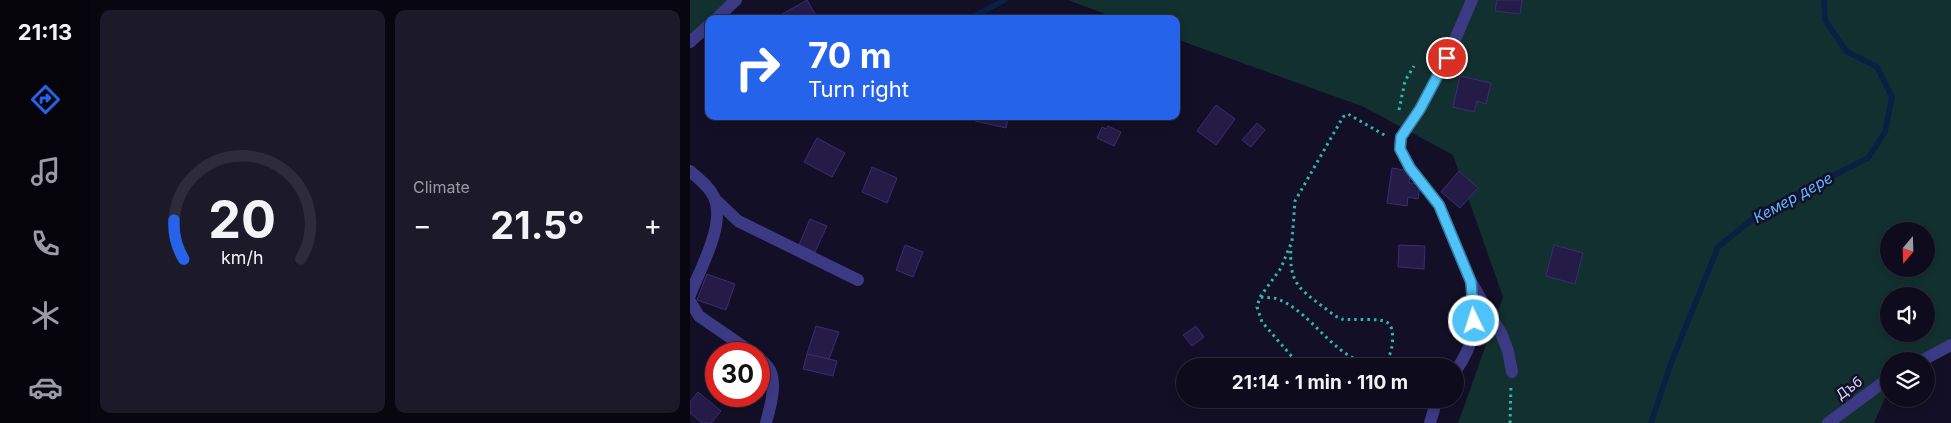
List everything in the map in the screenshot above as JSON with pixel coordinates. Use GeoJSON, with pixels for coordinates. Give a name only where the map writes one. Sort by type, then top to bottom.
{"type":"FeatureCollection","features":[{"type":"Feature","properties":{"kind":"street"},"geometry":{"type":"LineString","coordinates":[[720,15],[736,0]]}},
{"type":"Feature","properties":{"kind":"street"},"geometry":{"type":"LineString","coordinates":[[1472,0],[1447,58],[1420,109],[1401,137],[1400,149],[1410,168],[1439,205],[1471,282],[1501,333],[1508,352],[1512,372]]}},
{"type":"Feature","properties":{"kind":"street"},"geometry":{"type":"LineString","coordinates":[[690,42],[705,29]]}},
{"type":"Feature","properties":{"kind":"street"},"geometry":{"type":"LineString","coordinates":[[690,172],[707,185],[715,199],[738,221],[858,280]]}},
{"type":"Feature","properties":{"kind":"street"},"geometry":{"type":"LineString","coordinates":[[690,295],[714,236],[717,217],[715,199]]}},
{"type":"Feature","properties":{"kind":"street"},"geometry":{"type":"LineString","coordinates":[[1464,359],[1468,353],[1474,331],[1471,282]]}},
{"type":"Feature","properties":{"kind":"street"},"geometry":{"type":"LineString","coordinates":[[690,301],[699,316],[737,342]]}},
{"type":"Feature","properties":{"kind":"street"},"geometry":{"type":"LineString","coordinates":[[1935,354],[1951,345]]}},
{"type":"Feature","properties":{"kind":"street"},"geometry":{"type":"LineString","coordinates":[[770,370],[772,385],[770,398]]}},
{"type":"Feature","properties":{"kind":"street","name":"Дъб"},"geometry":{"type":"LineString","coordinates":[[1828,423],[1880,385]]}},
{"type":"Feature","properties":{"kind":"street"},"geometry":{"type":"LineString","coordinates":[[766,423],[769,407]]}},
{"type":"Feature","properties":{"kind":"street"},"geometry":{"type":"LineString","coordinates":[[1430,423],[1434,408]]}},
{"type":"Feature","properties":{"kind":"path"},"geometry":{"type":"LineString","coordinates":[[1260,297],[1278,299],[1289,306],[1324,334],[1342,352],[1362,362],[1382,365],[1389,358],[1392,350],[1392,329],[1388,323],[1380,320],[1341,318],[1301,290],[1293,276],[1290,264],[1295,201],[1343,117],[1348,114],[1387,136],[1401,137],[1398,116],[1401,98],[1405,81],[1414,66]]}},
{"type":"Feature","properties":{"kind":"path"},"geometry":{"type":"LineString","coordinates":[[1292,242],[1281,268],[1260,297],[1256,307],[1262,322],[1293,358]]}},
{"type":"Feature","properties":{"kind":"path"},"geometry":{"type":"LineString","coordinates":[[1510,423],[1512,372]]}},
{"type":"Feature","properties":{"kind":"green space"},"geometry":{"type":"Polygon","coordinates":[[[690,0],[739,0],[719,15],[705,15],[705,25],[690,37],[690,0]]]}},
{"type":"Feature","properties":{"kind":"green space"},"geometry":{"type":"Polygon","coordinates":[[[1068,0],[1951,0],[1951,340],[1932,352],[1880,352],[1881,407],[1874,423],[1458,423],[1503,297],[1453,155],[1364,107],[1180,40],[1180,15],[1108,15],[1068,0]]]}},
{"type":"Feature","properties":{"kind":"building"},"geometry":{"type":"Polygon","coordinates":[[[807,0],[816,15],[781,15],[807,0]]]}},
{"type":"Feature","properties":{"kind":"building"},"geometry":{"type":"Polygon","coordinates":[[[1497,0],[1522,0],[1520,14],[1495,11],[1497,0]]]}},
{"type":"Feature","properties":{"kind":"building"},"geometry":{"type":"Polygon","coordinates":[[[1460,76],[1491,83],[1486,104],[1477,101],[1474,112],[1453,107],[1460,76]]]}},
{"type":"Feature","properties":{"kind":"building"},"geometry":{"type":"Polygon","coordinates":[[[1216,105],[1235,119],[1216,145],[1197,131],[1216,105]]]}},
{"type":"Feature","properties":{"kind":"building"},"geometry":{"type":"Polygon","coordinates":[[[975,120],[1008,120],[1006,128],[975,120]]]}},
{"type":"Feature","properties":{"kind":"building"},"geometry":{"type":"Polygon","coordinates":[[[1257,123],[1265,130],[1251,147],[1242,140],[1257,123]]]}},
{"type":"Feature","properties":{"kind":"building"},"geometry":{"type":"Polygon","coordinates":[[[1108,126],[1121,132],[1114,146],[1097,138],[1102,127],[1106,129],[1108,126]]]}},
{"type":"Feature","properties":{"kind":"building"},"geometry":{"type":"Polygon","coordinates":[[[817,138],[845,153],[832,177],[804,162],[817,138]]]}},
{"type":"Feature","properties":{"kind":"building"},"geometry":{"type":"Polygon","coordinates":[[[872,167],[897,178],[887,203],[862,192],[872,167]]]}},
{"type":"Feature","properties":{"kind":"building"},"geometry":{"type":"Polygon","coordinates":[[[1392,168],[1410,171],[1409,183],[1420,184],[1418,199],[1408,197],[1407,206],[1387,203],[1392,168]]]}},
{"type":"Feature","properties":{"kind":"building"},"geometry":{"type":"Polygon","coordinates":[[[1459,171],[1478,188],[1460,208],[1441,192],[1459,171]]]}},
{"type":"Feature","properties":{"kind":"building"},"geometry":{"type":"Polygon","coordinates":[[[810,219],[827,226],[815,252],[799,245],[810,219]]]}},
{"type":"Feature","properties":{"kind":"building"},"geometry":{"type":"Polygon","coordinates":[[[905,245],[923,252],[913,277],[896,270],[905,245]]]}},
{"type":"Feature","properties":{"kind":"building"},"geometry":{"type":"Polygon","coordinates":[[[1399,245],[1425,246],[1424,269],[1398,267],[1399,245]]]}},
{"type":"Feature","properties":{"kind":"building"},"geometry":{"type":"Polygon","coordinates":[[[1554,245],[1583,253],[1575,284],[1546,276],[1554,245]]]}},
{"type":"Feature","properties":{"kind":"building"},"geometry":{"type":"Polygon","coordinates":[[[707,274],[735,284],[726,310],[697,300],[707,274]]]}},
{"type":"Feature","properties":{"kind":"building"},"geometry":{"type":"Polygon","coordinates":[[[816,326],[839,332],[829,359],[807,354],[816,326]]]}},
{"type":"Feature","properties":{"kind":"building"},"geometry":{"type":"Polygon","coordinates":[[[1196,326],[1204,337],[1192,346],[1183,335],[1196,326]]]}},
{"type":"Feature","properties":{"kind":"building"},"geometry":{"type":"Polygon","coordinates":[[[807,354],[837,361],[833,376],[803,369],[807,354]]]}},
{"type":"Feature","properties":{"kind":"building"},"geometry":{"type":"Polygon","coordinates":[[[698,392],[705,398],[705,407],[716,407],[721,411],[711,423],[702,423],[690,413],[690,402],[698,392]]]}},
{"type":"Feature","properties":{"kind":"waterway"},"geometry":{"type":"LineString","coordinates":[[976,15],[1005,0]]}},
{"type":"Feature","properties":{"kind":"waterway","name":"Кемер дере"},"geometry":{"type":"LineString","coordinates":[[1651,423],[1671,363],[1718,247],[1761,212],[1868,158],[1885,132],[1892,97],[1877,67],[1846,51],[1825,20],[1824,0]]}},
{"type":"Feature","properties":{"kind":"route"},"geometry":{"type":"LineString","coordinates":[[1447,58],[1420,109],[1401,137],[1400,149],[1410,168],[1439,205],[1471,282],[1474,321]]}}]}
